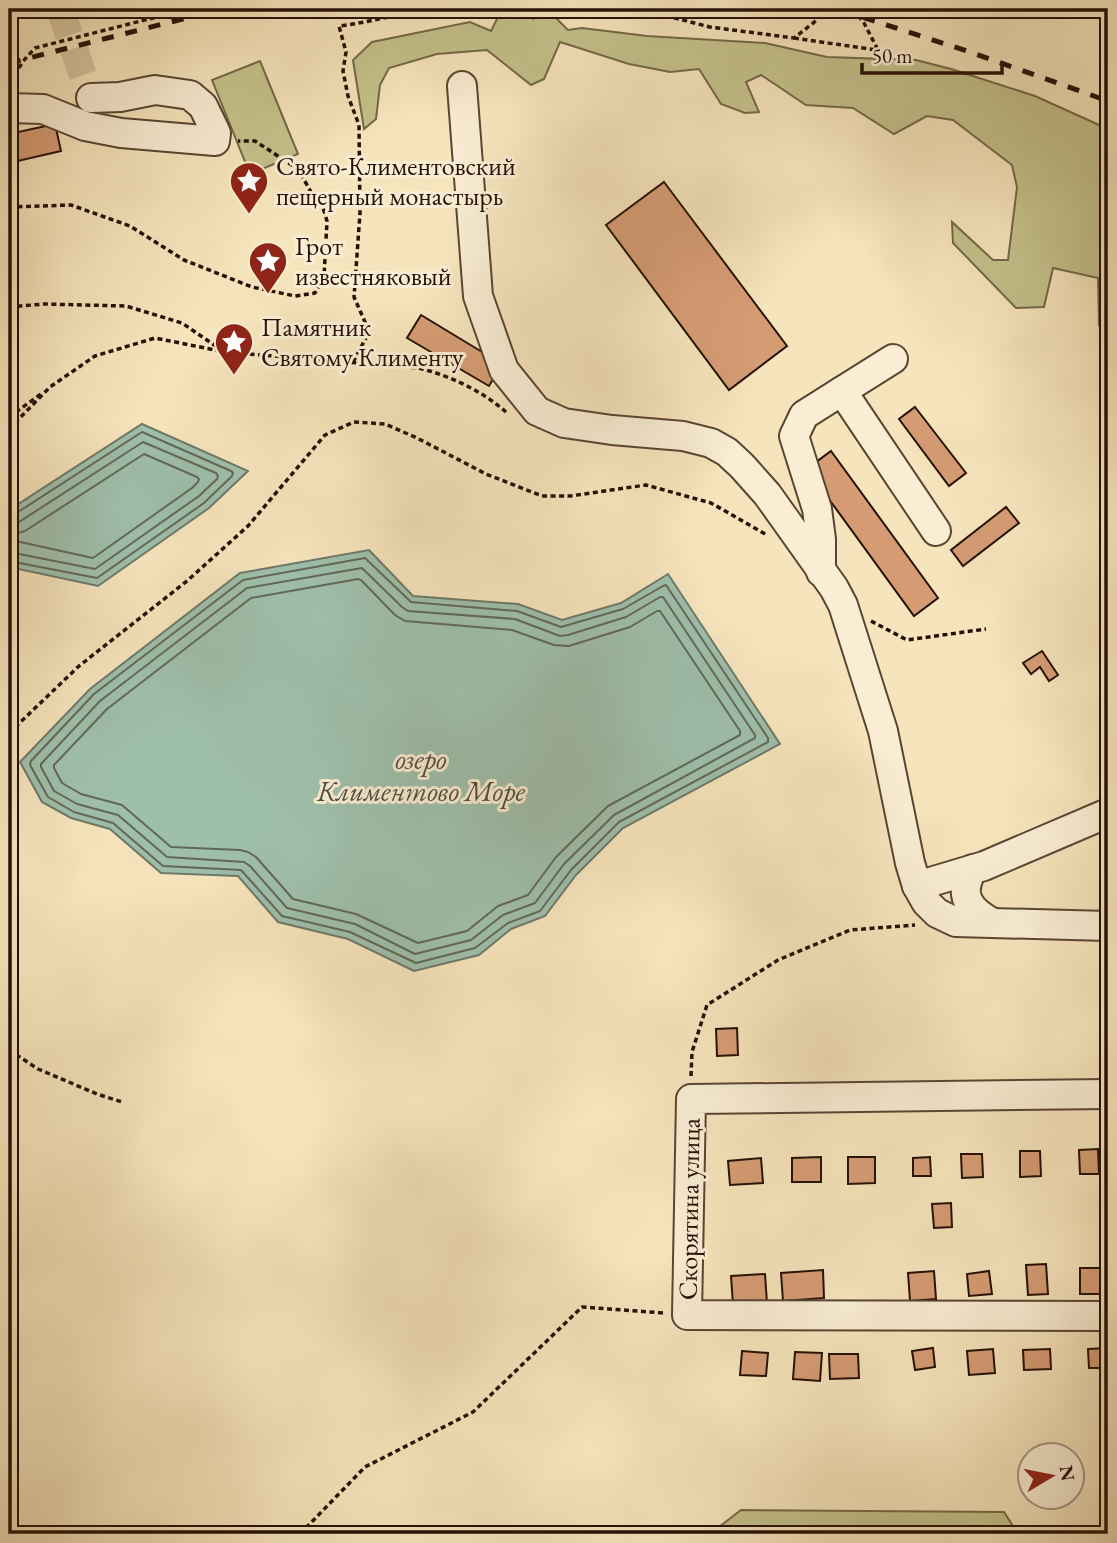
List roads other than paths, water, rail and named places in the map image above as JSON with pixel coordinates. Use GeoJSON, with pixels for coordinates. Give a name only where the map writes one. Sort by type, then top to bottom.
{"type":"FeatureCollection","features":[{"type":"Feature","properties":{"kind":"street"},"geometry":{"type":"LineString","coordinates":[[462,86],[478,296],[504,370],[537,411],[564,423],[683,436],[710,443],[742,466],[767,494],[843,605],[883,731],[909,863],[917,886],[926,902],[937,913],[956,922],[1108,926]]}},
{"type":"Feature","properties":{"kind":"street"},"geometry":{"type":"LineString","coordinates":[[9,108],[43,109],[85,126],[121,133],[215,141],[216,133],[202,106],[190,95],[155,90],[120,97],[91,98]]}},
{"type":"Feature","properties":{"kind":"street"},"geometry":{"type":"LineString","coordinates":[[821,572],[817,509],[794,436],[804,415],[893,359]]}},
{"type":"Feature","properties":{"kind":"street"},"geometry":{"type":"LineString","coordinates":[[842,391],[936,531]]}},
{"type":"Feature","properties":{"kind":"street"},"geometry":{"type":"LineString","coordinates":[[917,886],[973,869],[1108,813]]}},
{"type":"Feature","properties":{"kind":"street"},"geometry":{"type":"LineString","coordinates":[[973,869],[967,879],[965,892],[978,915],[993,923]]}},
{"type":"Feature","properties":{"kind":"street","name":"Скорятина улица"},"geometry":{"type":"LineString","coordinates":[[1108,1094],[691,1100],[687,1315],[1108,1316]]}},
{"type":"Feature","properties":{"kind":"water"},"geometry":{"type":"Polygon","coordinates":[[[142,424],[248,471],[209,508],[98,586],[9,567],[9,510],[142,424]]]}},
{"type":"Feature","properties":{"kind":"water","name":"озеро Климентово Море"},"geometry":{"type":"Polygon","coordinates":[[[369,550],[413,596],[518,604],[562,620],[621,603],[668,574],[780,744],[623,828],[576,875],[545,916],[511,929],[479,955],[414,971],[348,939],[278,922],[238,876],[161,873],[110,829],[71,818],[42,802],[20,762],[90,689],[240,573],[369,550]]]}},
{"type":"Feature","properties":{"kind":"tunnel"},"geometry":{"type":"LineString","coordinates":[[60,9],[91,98]]}},
{"type":"Feature","properties":{"kind":"railway"},"geometry":{"type":"LineString","coordinates":[[9,63],[222,9]]}},
{"type":"Feature","properties":{"kind":"railway"},"geometry":{"type":"LineString","coordinates":[[816,9],[859,16],[1108,101]]}},
{"type":"Feature","properties":{"kind":"place","name":"Свято-Климентовский пещерный монастырь"},"geometry":{"type":"Point","coordinates":[249,215]}},
{"type":"Feature","properties":{"kind":"place","name":"Грот известняковый"},"geometry":{"type":"Point","coordinates":[268,295]}},
{"type":"Feature","properties":{"kind":"place","name":"Памятник Святому Клименту"},"geometry":{"type":"Point","coordinates":[234,376]}}]}
